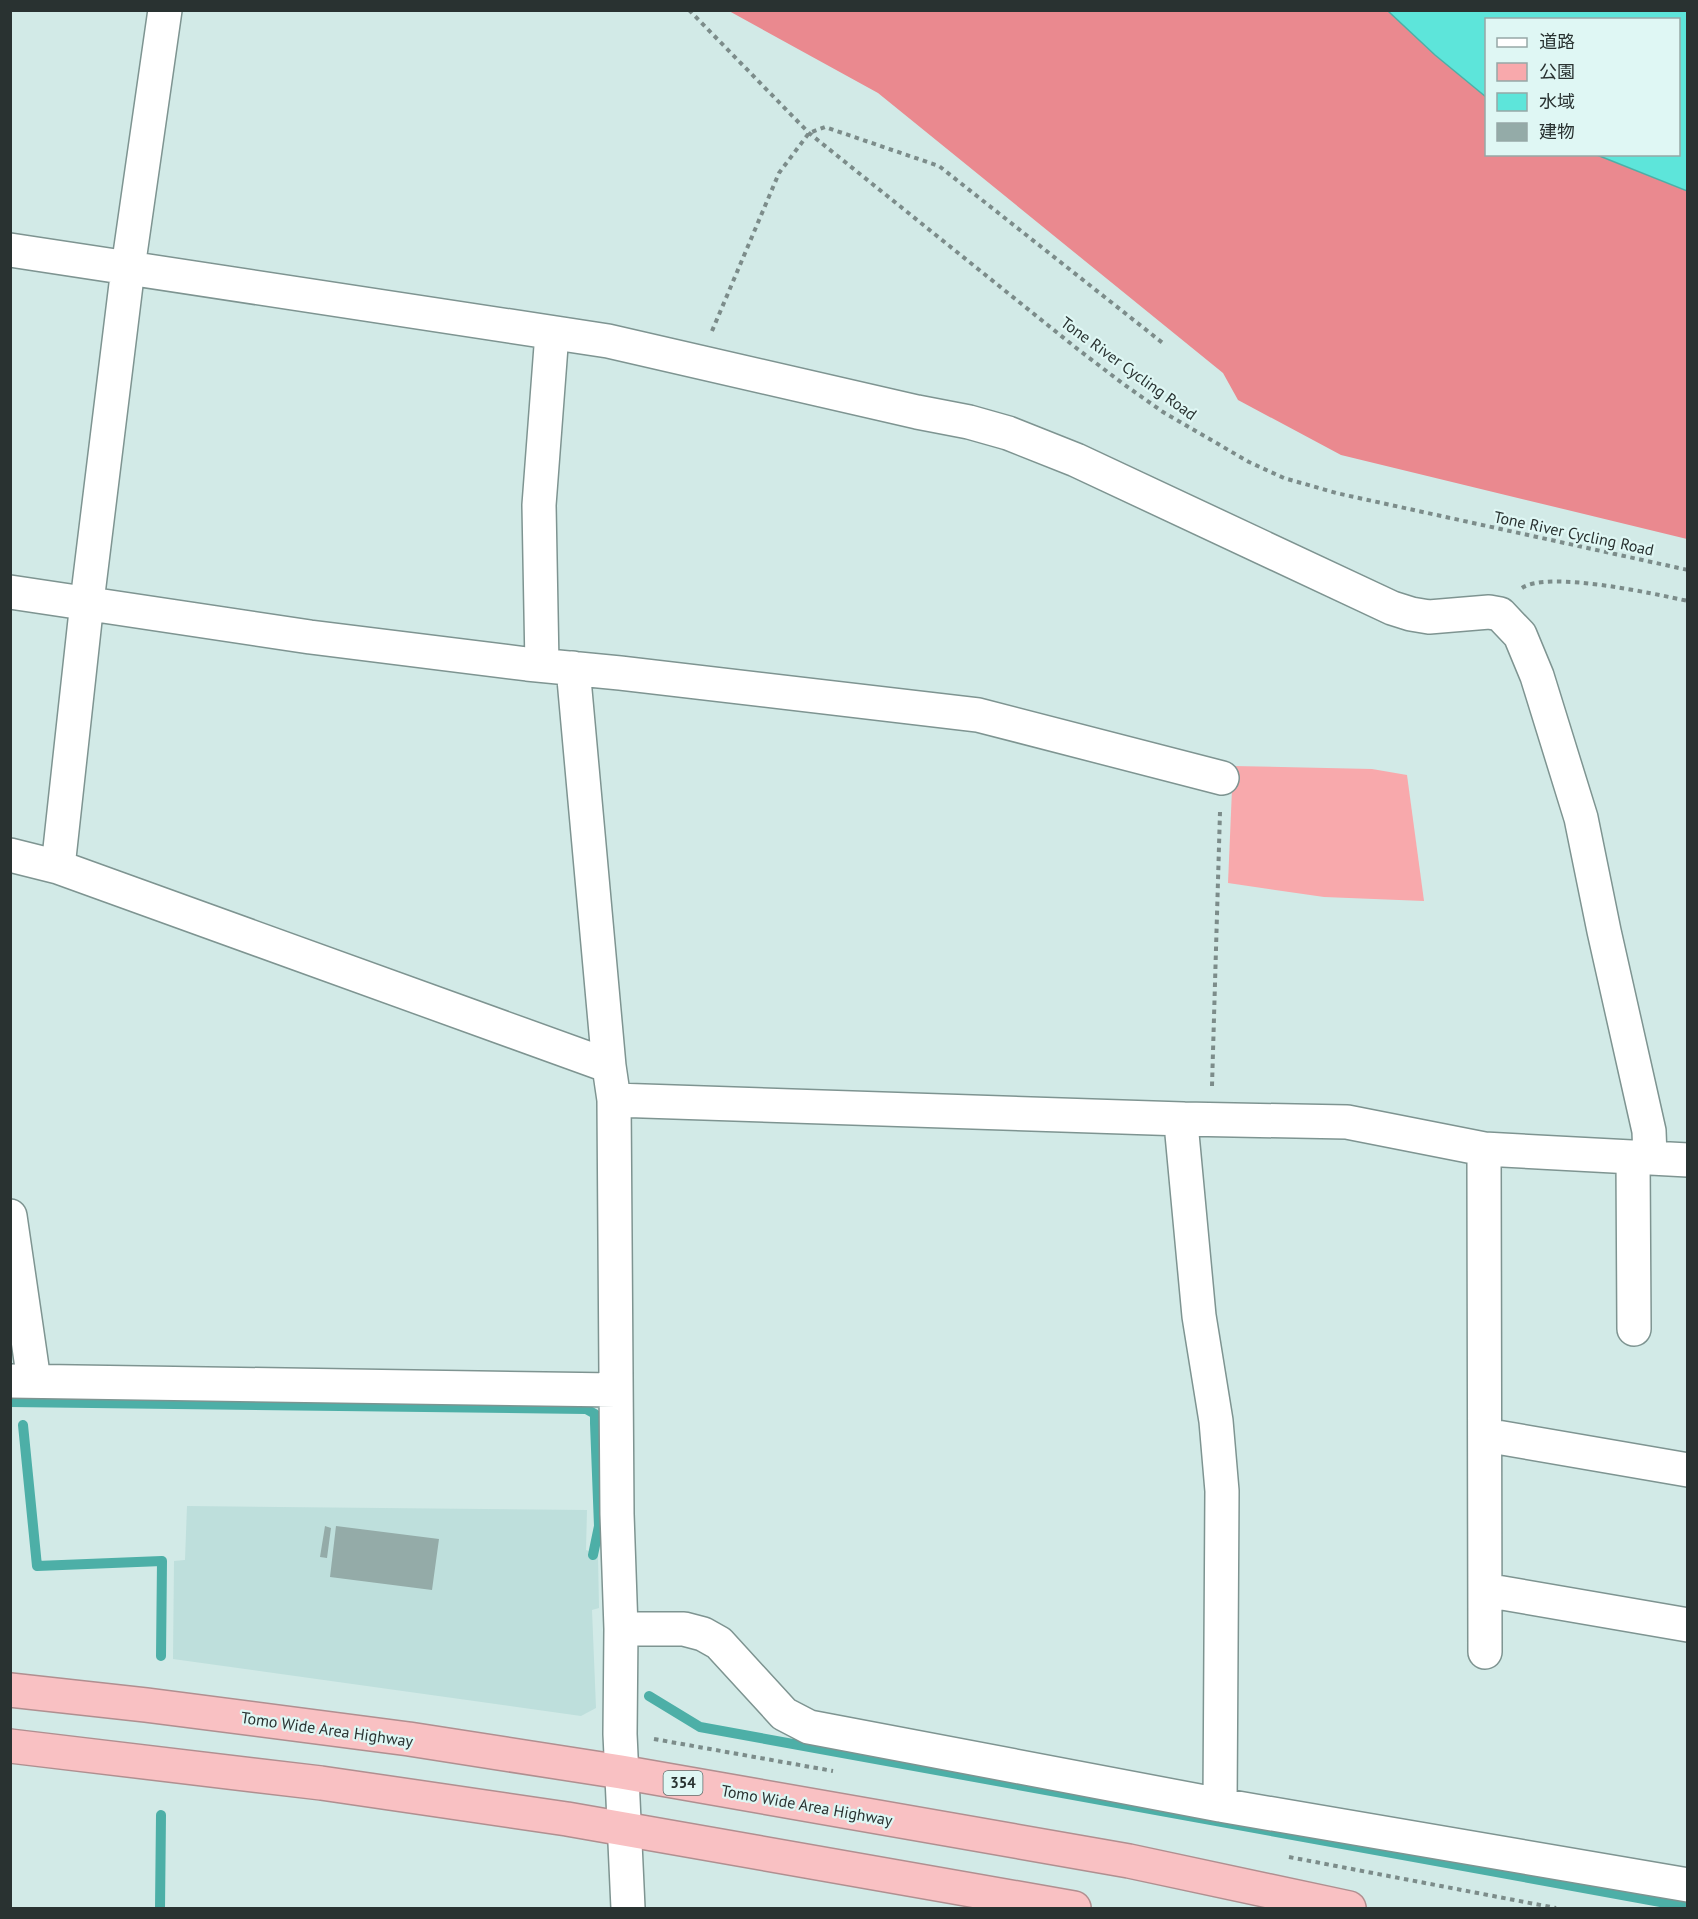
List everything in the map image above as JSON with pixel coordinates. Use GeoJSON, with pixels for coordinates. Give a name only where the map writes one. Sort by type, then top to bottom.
{"type":"FeatureCollection","features":[{"type":"Feature","properties":{"kind":"highway","name":"Tomo Wide Area Highway"},"geometry":{"type":"LineString","coordinates":[[10,1690],[146,1704],[409,1739],[621,1772],[1130,1861],[1349,1908]]}},
{"type":"Feature","properties":{"kind":"highway"},"geometry":{"type":"LineString","coordinates":[[10,1746],[321,1783],[624,1828],[1074,1908]]}},
{"type":"Feature","properties":{"kind":"street"},"geometry":{"type":"LineString","coordinates":[[58,867],[87,602],[128,268],[165,10]]}},
{"type":"Feature","properties":{"kind":"street"},"geometry":{"type":"LineString","coordinates":[[10,250],[608,341],[969,422],[1008,433],[1076,460],[1392,608],[1411,614],[1429,616],[1489,612],[1500,614],[1520,635],[1537,676],[1581,818],[1649,1131],[1641,1158],[1634,1329]]}},
{"type":"Feature","properties":{"kind":"street"},"geometry":{"type":"LineString","coordinates":[[552,333],[539,505],[614,1100],[621,1772],[628,1908]]}},
{"type":"Feature","properties":{"kind":"street"},"geometry":{"type":"LineString","coordinates":[[10,592],[310,637],[978,715],[1221,778]]}},
{"type":"Feature","properties":{"kind":"street"},"geometry":{"type":"LineString","coordinates":[[10,855],[58,867],[609,1066]]}},
{"type":"Feature","properties":{"kind":"street"},"geometry":{"type":"LineString","coordinates":[[614,1100],[1347,1122],[1484,1149],[1688,1160]]}},
{"type":"Feature","properties":{"kind":"street"},"geometry":{"type":"LineString","coordinates":[[1197,1119],[1182,1134],[1199,1316],[1216,1421],[1222,1491],[1220,1805]]}},
{"type":"Feature","properties":{"kind":"street"},"geometry":{"type":"LineString","coordinates":[[1484,1149],[1485,1652]]}},
{"type":"Feature","properties":{"kind":"street"},"geometry":{"type":"LineString","coordinates":[[10,1216],[22,1381],[616,1390]]}},
{"type":"Feature","properties":{"kind":"street"},"geometry":{"type":"LineString","coordinates":[[1485,1435],[1688,1470]]}},
{"type":"Feature","properties":{"kind":"street"},"geometry":{"type":"LineString","coordinates":[[1485,1590],[1688,1625]]}},
{"type":"Feature","properties":{"kind":"street"},"geometry":{"type":"LineString","coordinates":[[621,1629],[684,1629],[704,1634],[719,1643],[784,1714],[809,1727],[1220,1805],[1688,1885]]}},
{"type":"Feature","properties":{"kind":"path","name":"Tone River Cycling Road"},"geometry":{"type":"LineString","coordinates":[[689,10],[809,133],[1122,383],[1163,412],[1249,462],[1284,478],[1336,493],[1688,570]]}},
{"type":"Feature","properties":{"kind":"path"},"geometry":{"type":"LineString","coordinates":[[698,362],[779,173],[809,133],[825,127],[939,166],[1164,344]]}},
{"type":"Feature","properties":{"kind":"path"},"geometry":{"type":"LineString","coordinates":[[1519,590],[1526,585],[1554,582],[1620,588],[1688,601]]}},
{"type":"Feature","properties":{"kind":"path"},"geometry":{"type":"LineString","coordinates":[[1197,1119],[1221,778]]}},
{"type":"Feature","properties":{"kind":"shaded area"},"geometry":{"type":"Polygon","coordinates":[[[729,11],[1388,11],[1435,55],[1485,96],[1485,156],[1600,156],[1687,191],[1687,539],[1341,455],[1238,400],[1223,373],[878,93],[729,11]]]}},
{"type":"Feature","properties":{"kind":"shaded area"},"geometry":{"type":"Polygon","coordinates":[[[187,1506],[587,1510],[586,1550],[589,1551],[590,1556],[598,1555],[599,1608],[592,1610],[596,1708],[581,1716],[173,1659],[174,1561],[185,1560],[187,1506]]]}},
{"type":"Feature","properties":{"kind":"green space"},"geometry":{"type":"Polygon","coordinates":[[[1233,766],[1372,769],[1407,775],[1424,901],[1324,897],[1228,883],[1233,766]]]}},
{"type":"Feature","properties":{"kind":"water"},"geometry":{"type":"Polygon","coordinates":[[[1388,11],[1687,11],[1687,191],[1600,156],[1680,156],[1680,18],[1485,18],[1485,96],[1435,55],[1388,11]]]}},
{"type":"Feature","properties":{"kind":"building"},"geometry":{"type":"Polygon","coordinates":[[[325,1526],[331,1528],[327,1558],[320,1557],[325,1526]]]}},
{"type":"Feature","properties":{"kind":"building"},"geometry":{"type":"Polygon","coordinates":[[[336,1526],[439,1539],[432,1590],[330,1577],[336,1526]]]}},
{"type":"Feature","properties":{"kind":"waterway"},"geometry":{"type":"LineString","coordinates":[[10,1402],[586,1409],[595,1414],[599,1526],[593,1555]]}},
{"type":"Feature","properties":{"kind":"waterway"},"geometry":{"type":"LineString","coordinates":[[23,1425],[37,1566],[162,1561],[161,1656]]}},
{"type":"Feature","properties":{"kind":"waterway"},"geometry":{"type":"LineString","coordinates":[[649,1696],[700,1727],[1688,1907]]}},
{"type":"Feature","properties":{"kind":"waterway"},"geometry":{"type":"LineString","coordinates":[[160,1908],[161,1815]]}}]}
